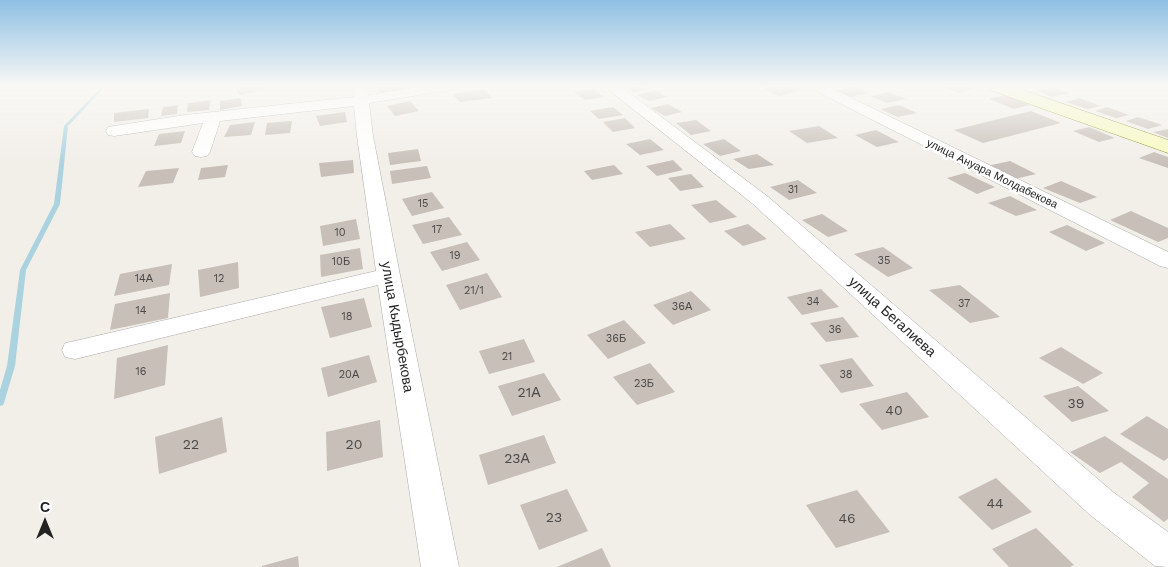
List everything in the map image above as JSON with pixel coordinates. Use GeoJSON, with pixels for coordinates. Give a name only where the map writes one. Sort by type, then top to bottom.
{"type":"FeatureCollection","features":[{"type":"Feature","properties":{"kind":"main road"},"geometry":{"type":"LineString","coordinates":[[1071,112],[1168,147]]}},
{"type":"Feature","properties":{"kind":"street"},"geometry":{"type":"LineString","coordinates":[[114,131],[241,112]]}},
{"type":"Feature","properties":{"kind":"street","name":"улица Кыдырбекова"},"geometry":{"type":"LineString","coordinates":[[363,112],[388,275],[440,567]]}},
{"type":"Feature","properties":{"kind":"street","name":"улица Бегалиева"},"geometry":{"type":"LineString","coordinates":[[645,112],[760,200],[1094,496],[1168,554]]}},
{"type":"Feature","properties":{"kind":"street","name":"улица Ануара Молдабекова"},"geometry":{"type":"LineString","coordinates":[[868,112],[1168,261]]}},
{"type":"Feature","properties":{"kind":"street"},"geometry":{"type":"LineString","coordinates":[[201,152],[213,117]]}},
{"type":"Feature","properties":{"kind":"street"},"geometry":{"type":"LineString","coordinates":[[75,350],[388,275]]}},
{"type":"Feature","properties":{"kind":"building"},"geometry":{"type":"Polygon","coordinates":[[[149,112],[148,118],[114,122],[114,113],[149,112]]]}},
{"type":"Feature","properties":{"kind":"building"},"geometry":{"type":"Polygon","coordinates":[[[162,112],[177,112],[177,114],[161,116],[162,112]]]}},
{"type":"Feature","properties":{"kind":"building"},"geometry":{"type":"Polygon","coordinates":[[[345,112],[347,122],[320,126],[316,116],[345,112]]]}},
{"type":"Feature","properties":{"kind":"building"},"geometry":{"type":"Polygon","coordinates":[[[392,112],[412,112],[395,116],[392,112]]]}},
{"type":"Feature","properties":{"kind":"building"},"geometry":{"type":"Polygon","coordinates":[[[592,112],[620,112],[623,115],[599,119],[592,112]]]}},
{"type":"Feature","properties":{"kind":"building"},"geometry":{"type":"Polygon","coordinates":[[[659,112],[680,112],[665,116],[659,112]]]}},
{"type":"Feature","properties":{"kind":"building"},"geometry":{"type":"Polygon","coordinates":[[[888,112],[917,113],[898,117],[888,112]]]}},
{"type":"Feature","properties":{"kind":"building"},"geometry":{"type":"Polygon","coordinates":[[[1025,112],[1035,112],[1061,123],[983,143],[954,130],[1025,112]]]}},
{"type":"Feature","properties":{"kind":"building"},"geometry":{"type":"Polygon","coordinates":[[[1099,112],[1122,112],[1129,115],[1116,118],[1099,112]]]}},
{"type":"Feature","properties":{"kind":"building"},"geometry":{"type":"Polygon","coordinates":[[[1138,117],[1162,125],[1148,129],[1126,121],[1138,117]]]}},
{"type":"Feature","properties":{"kind":"building"},"geometry":{"type":"Polygon","coordinates":[[[625,118],[635,128],[613,132],[603,122],[625,118]]]}},
{"type":"Feature","properties":{"kind":"building"},"geometry":{"type":"Polygon","coordinates":[[[696,120],[711,131],[691,135],[676,123],[696,120]]]}},
{"type":"Feature","properties":{"kind":"building"},"geometry":{"type":"Polygon","coordinates":[[[292,121],[290,133],[265,135],[267,123],[292,121]]]}},
{"type":"Feature","properties":{"kind":"building"},"geometry":{"type":"Polygon","coordinates":[[[255,122],[251,135],[224,137],[230,125],[255,122]]]}},
{"type":"Feature","properties":{"kind":"building"},"geometry":{"type":"Polygon","coordinates":[[[819,126],[838,138],[807,143],[789,131],[819,126]]]}},
{"type":"Feature","properties":{"kind":"building"},"geometry":{"type":"Polygon","coordinates":[[[1089,127],[1115,138],[1099,142],[1073,131],[1089,127]]]}},
{"type":"Feature","properties":{"kind":"building"},"geometry":{"type":"Polygon","coordinates":[[[1168,129],[1168,138],[1153,132],[1168,129]]]}},
{"type":"Feature","properties":{"kind":"building"},"geometry":{"type":"Polygon","coordinates":[[[876,130],[899,142],[877,147],[855,135],[876,130]]]}},
{"type":"Feature","properties":{"kind":"building"},"geometry":{"type":"Polygon","coordinates":[[[185,131],[181,143],[154,146],[159,134],[185,131]]]}},
{"type":"Feature","properties":{"kind":"building"},"geometry":{"type":"Polygon","coordinates":[[[650,139],[664,150],[640,155],[626,144],[650,139]]]}},
{"type":"Feature","properties":{"kind":"building"},"geometry":{"type":"Polygon","coordinates":[[[724,139],[741,151],[720,156],[703,144],[724,139]]]}},
{"type":"Feature","properties":{"kind":"building"},"geometry":{"type":"Polygon","coordinates":[[[418,149],[421,161],[390,165],[388,153],[418,149]]]}},
{"type":"Feature","properties":{"kind":"building"},"geometry":{"type":"Polygon","coordinates":[[[1154,152],[1168,157],[1168,168],[1139,158],[1154,152]]]}},
{"type":"Feature","properties":{"kind":"building"},"geometry":{"type":"Polygon","coordinates":[[[757,154],[774,165],[749,169],[733,159],[757,154]]]}},
{"type":"Feature","properties":{"kind":"building"},"geometry":{"type":"Polygon","coordinates":[[[353,160],[354,173],[321,177],[319,163],[353,160]]]}},
{"type":"Feature","properties":{"kind":"building"},"geometry":{"type":"Polygon","coordinates":[[[673,160],[683,170],[657,176],[646,166],[673,160]]]}},
{"type":"Feature","properties":{"kind":"building"},"geometry":{"type":"Polygon","coordinates":[[[1010,161],[1036,174],[1015,179],[987,166],[1010,161]]]}},
{"type":"Feature","properties":{"kind":"building"},"geometry":{"type":"Polygon","coordinates":[[[228,165],[225,177],[198,180],[201,168],[228,165]]]}},
{"type":"Feature","properties":{"kind":"building"},"geometry":{"type":"Polygon","coordinates":[[[614,165],[623,174],[592,180],[584,171],[614,165]]]}},
{"type":"Feature","properties":{"kind":"building"},"geometry":{"type":"Polygon","coordinates":[[[427,166],[431,178],[392,184],[390,171],[427,166]]]}},
{"type":"Feature","properties":{"kind":"building"},"geometry":{"type":"Polygon","coordinates":[[[179,168],[173,183],[138,187],[146,171],[179,168]]]}},
{"type":"Feature","properties":{"kind":"building"},"geometry":{"type":"Polygon","coordinates":[[[965,173],[995,187],[977,194],[947,178],[965,173]]]}},
{"type":"Feature","properties":{"kind":"building"},"geometry":{"type":"Polygon","coordinates":[[[691,174],[704,187],[680,191],[668,178],[691,174]]]}},
{"type":"Feature","properties":{"kind":"building"},"geometry":{"type":"Polygon","coordinates":[[[798,180],[817,193],[789,200],[770,187],[798,180]]]}},
{"type":"Feature","properties":{"kind":"building"},"geometry":{"type":"Polygon","coordinates":[[[1061,181],[1097,197],[1080,203],[1043,188],[1061,181]]]}},
{"type":"Feature","properties":{"kind":"building"},"geometry":{"type":"Polygon","coordinates":[[[432,192],[444,208],[412,216],[402,199],[432,192]]]}},
{"type":"Feature","properties":{"kind":"building"},"geometry":{"type":"Polygon","coordinates":[[[1010,196],[1037,210],[1016,216],[988,203],[1010,196]]]}},
{"type":"Feature","properties":{"kind":"building"},"geometry":{"type":"Polygon","coordinates":[[[716,200],[737,217],[710,223],[691,205],[716,200]]]}},
{"type":"Feature","properties":{"kind":"building"},"geometry":{"type":"Polygon","coordinates":[[[1131,211],[1168,228],[1168,238],[1158,242],[1110,220],[1131,211]]]}},
{"type":"Feature","properties":{"kind":"building"},"geometry":{"type":"Polygon","coordinates":[[[822,214],[848,231],[828,237],[802,220],[822,214]]]}},
{"type":"Feature","properties":{"kind":"building"},"geometry":{"type":"Polygon","coordinates":[[[449,217],[462,235],[423,244],[412,225],[449,217]]]}},
{"type":"Feature","properties":{"kind":"building"},"geometry":{"type":"Polygon","coordinates":[[[356,219],[360,239],[323,246],[320,226],[356,219]]]}},
{"type":"Feature","properties":{"kind":"building"},"geometry":{"type":"Polygon","coordinates":[[[670,224],[686,239],[650,247],[635,232],[670,224]]]}},
{"type":"Feature","properties":{"kind":"building"},"geometry":{"type":"Polygon","coordinates":[[[748,224],[767,239],[743,246],[724,231],[748,224]]]}},
{"type":"Feature","properties":{"kind":"building"},"geometry":{"type":"Polygon","coordinates":[[[1067,225],[1105,243],[1086,251],[1049,232],[1067,225]]]}},
{"type":"Feature","properties":{"kind":"building"},"geometry":{"type":"Polygon","coordinates":[[[467,242],[480,260],[442,271],[430,252],[467,242]]]}},
{"type":"Feature","properties":{"kind":"building"},"geometry":{"type":"Polygon","coordinates":[[[883,247],[913,268],[888,277],[854,254],[883,247]]]}},
{"type":"Feature","properties":{"kind":"building"},"geometry":{"type":"Polygon","coordinates":[[[360,248],[363,269],[321,277],[320,255],[360,248]]]}},
{"type":"Feature","properties":{"kind":"building"},"geometry":{"type":"Polygon","coordinates":[[[238,262],[239,288],[200,297],[198,270],[238,262]]]}},
{"type":"Feature","properties":{"kind":"building"},"geometry":{"type":"Polygon","coordinates":[[[172,264],[169,285],[114,296],[120,274],[172,264]]]}},
{"type":"Feature","properties":{"kind":"building"},"geometry":{"type":"Polygon","coordinates":[[[487,273],[502,297],[460,310],[446,285],[487,273]]]}},
{"type":"Feature","properties":{"kind":"building"},"geometry":{"type":"Polygon","coordinates":[[[960,285],[1000,317],[970,323],[929,290],[960,285]]]}},
{"type":"Feature","properties":{"kind":"building"},"geometry":{"type":"Polygon","coordinates":[[[821,289],[839,307],[802,315],[787,297],[821,289]]]}},
{"type":"Feature","properties":{"kind":"building"},"geometry":{"type":"Polygon","coordinates":[[[691,291],[711,310],[673,325],[653,305],[691,291]]]}},
{"type":"Feature","properties":{"kind":"building"},"geometry":{"type":"Polygon","coordinates":[[[170,293],[168,318],[110,330],[115,304],[170,293]]]}},
{"type":"Feature","properties":{"kind":"building"},"geometry":{"type":"Polygon","coordinates":[[[364,298],[372,327],[330,338],[321,307],[364,298]]]}},
{"type":"Feature","properties":{"kind":"building"},"geometry":{"type":"Polygon","coordinates":[[[843,317],[859,337],[826,342],[810,323],[843,317]]]}},
{"type":"Feature","properties":{"kind":"building"},"geometry":{"type":"Polygon","coordinates":[[[624,320],[646,343],[608,359],[587,335],[624,320]]]}},
{"type":"Feature","properties":{"kind":"building"},"geometry":{"type":"Polygon","coordinates":[[[524,339],[535,362],[489,374],[479,351],[524,339]]]}},
{"type":"Feature","properties":{"kind":"building"},"geometry":{"type":"Polygon","coordinates":[[[168,345],[165,385],[114,399],[117,358],[168,345]]]}},
{"type":"Feature","properties":{"kind":"building"},"geometry":{"type":"Polygon","coordinates":[[[1061,347],[1103,373],[1083,384],[1039,358],[1061,347]]]}},
{"type":"Feature","properties":{"kind":"building"},"geometry":{"type":"Polygon","coordinates":[[[369,355],[377,382],[328,397],[321,368],[369,355]]]}},
{"type":"Feature","properties":{"kind":"building"},"geometry":{"type":"Polygon","coordinates":[[[852,358],[874,386],[841,393],[819,365],[852,358]]]}},
{"type":"Feature","properties":{"kind":"building"},"geometry":{"type":"Polygon","coordinates":[[[650,363],[675,392],[637,405],[613,377],[650,363]]]}},
{"type":"Feature","properties":{"kind":"building"},"geometry":{"type":"Polygon","coordinates":[[[544,373],[561,400],[512,416],[498,386],[544,373]]]}},
{"type":"Feature","properties":{"kind":"building"},"geometry":{"type":"Polygon","coordinates":[[[1078,386],[1109,411],[1072,422],[1043,396],[1078,386]]]}},
{"type":"Feature","properties":{"kind":"building"},"geometry":{"type":"Polygon","coordinates":[[[907,392],[929,417],[882,430],[859,404],[907,392]]]}},
{"type":"Feature","properties":{"kind":"building"},"geometry":{"type":"Polygon","coordinates":[[[1147,416],[1168,429],[1168,458],[1164,461],[1120,434],[1147,416]]]}},
{"type":"Feature","properties":{"kind":"building"},"geometry":{"type":"Polygon","coordinates":[[[222,417],[227,452],[159,474],[155,437],[222,417]]]}},
{"type":"Feature","properties":{"kind":"building"},"geometry":{"type":"Polygon","coordinates":[[[380,420],[383,457],[327,471],[326,432],[380,420]]]}},
{"type":"Feature","properties":{"kind":"building"},"geometry":{"type":"Polygon","coordinates":[[[544,435],[556,463],[488,485],[479,455],[544,435]]]}},
{"type":"Feature","properties":{"kind":"building"},"geometry":{"type":"Polygon","coordinates":[[[1105,436],[1168,479],[1168,519],[1164,522],[1132,497],[1149,483],[1121,462],[1100,473],[1070,452],[1105,436]]]}},
{"type":"Feature","properties":{"kind":"building"},"geometry":{"type":"Polygon","coordinates":[[[996,478],[1032,512],[992,530],[958,497],[996,478]]]}},
{"type":"Feature","properties":{"kind":"building"},"geometry":{"type":"Polygon","coordinates":[[[567,489],[588,531],[539,550],[520,505],[567,489]]]}},
{"type":"Feature","properties":{"kind":"building"},"geometry":{"type":"Polygon","coordinates":[[[857,490],[890,532],[836,548],[806,505],[857,490]]]}},
{"type":"Feature","properties":{"kind":"building"},"geometry":{"type":"Polygon","coordinates":[[[1036,528],[1074,565],[1070,567],[1009,567],[992,549],[1036,528]]]}},
{"type":"Feature","properties":{"kind":"building"},"geometry":{"type":"Polygon","coordinates":[[[602,548],[611,567],[557,567],[602,548]]]}},
{"type":"Feature","properties":{"kind":"building"},"geometry":{"type":"Polygon","coordinates":[[[298,556],[299,567],[262,567],[262,566],[298,556]]]}},
{"type":"Feature","properties":{"kind":"waterway"},"geometry":{"type":"LineString","coordinates":[[0,403],[11,366],[23,270],[57,204],[66,126],[79,112]]}}]}
